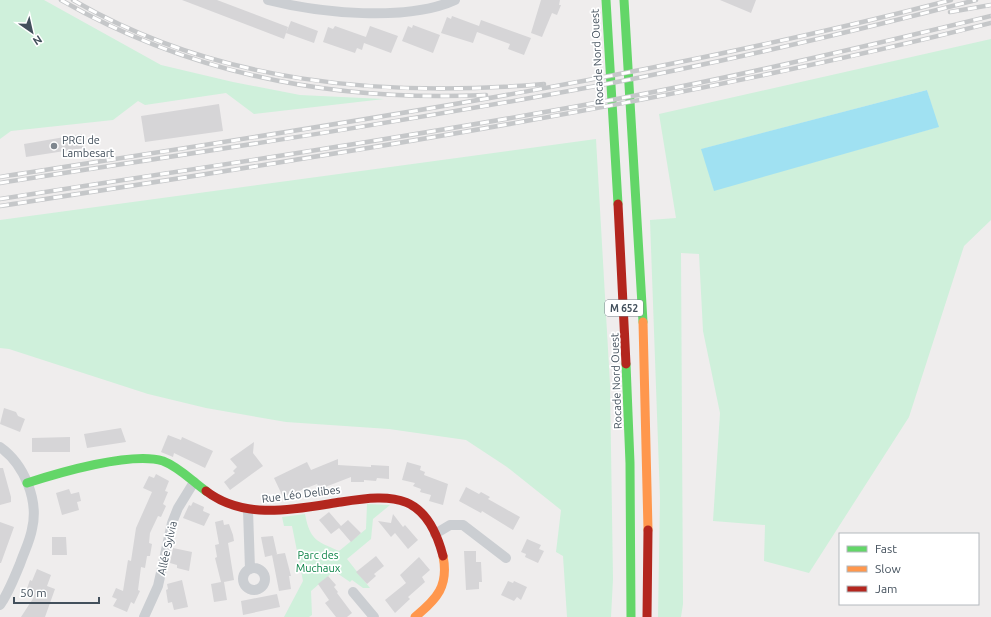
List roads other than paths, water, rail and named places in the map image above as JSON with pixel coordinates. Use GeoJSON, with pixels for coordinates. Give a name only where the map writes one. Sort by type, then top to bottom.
{"type":"FeatureCollection","features":[{"type":"Feature","properties":{"kind":"main road","name":"Rocade Nord Ouest"},"geometry":{"type":"LineString","coordinates":[[606,0],[628,378],[632,503],[631,617]]}},
{"type":"Feature","properties":{"kind":"main road","name":"M 652"},"geometry":{"type":"LineString","coordinates":[[624,0],[647,419],[649,526],[647,617]]}},
{"type":"Feature","properties":{"kind":"main road","name":"Rue Léo Delibes"},"geometry":{"type":"LineString","coordinates":[[27,483],[64,472],[139,459],[162,461],[177,469],[218,500],[248,510],[270,511],[368,498],[394,498],[409,503],[427,520],[435,534],[445,561],[443,583],[434,601],[415,617]]}},
{"type":"Feature","properties":{"kind":"street"},"geometry":{"type":"LineString","coordinates":[[268,0],[318,9],[386,12],[423,9],[455,0]]}},
{"type":"Feature","properties":{"kind":"street"},"geometry":{"type":"LineString","coordinates":[[0,447],[16,464],[27,483],[34,508],[32,530],[10,589],[0,605]]}},
{"type":"Feature","properties":{"kind":"street","name":"Allée Sylvia"},"geometry":{"type":"LineString","coordinates":[[144,617],[158,586],[172,523],[178,508],[194,482]]}},
{"type":"Feature","properties":{"kind":"street"},"geometry":{"type":"LineString","coordinates":[[248,510],[250,569]]}},
{"type":"Feature","properties":{"kind":"street"},"geometry":{"type":"LineString","coordinates":[[435,534],[450,525],[463,525],[506,558]]}},
{"type":"Feature","properties":{"kind":"street"},"geometry":{"type":"LineString","coordinates":[[353,592],[374,617]]}},
{"type":"Feature","properties":{"kind":"water"},"geometry":{"type":"Polygon","coordinates":[[[927,90],[939,127],[714,191],[701,149],[927,90]]]}},
{"type":"Feature","properties":{"kind":"railway"},"geometry":{"type":"LineString","coordinates":[[61,0],[110,26],[161,47],[213,65],[266,78],[320,88],[375,94],[430,96],[486,95]]}},
{"type":"Feature","properties":{"kind":"railway"},"geometry":{"type":"LineString","coordinates":[[73,0],[128,28],[184,50],[242,67],[301,78],[361,85],[422,88],[483,88],[544,84]]}},
{"type":"Feature","properties":{"kind":"railway"},"geometry":{"type":"LineString","coordinates":[[0,177],[239,140],[478,100],[597,78],[715,55],[833,29],[951,0]]}},
{"type":"Feature","properties":{"kind":"railway"},"geometry":{"type":"LineString","coordinates":[[0,183],[373,125],[522,100],[692,67],[882,24],[976,0]]}},
{"type":"Feature","properties":{"kind":"railway"},"geometry":{"type":"LineString","coordinates":[[950,12],[991,5]]}},
{"type":"Feature","properties":{"kind":"railway"},"geometry":{"type":"LineString","coordinates":[[0,199],[373,141],[595,103],[695,84],[893,40],[991,16]]}},
{"type":"Feature","properties":{"kind":"railway"},"geometry":{"type":"LineString","coordinates":[[0,206],[497,126],[745,79],[991,23]]}},
{"type":"Feature","properties":{"kind":"place","name":"PRCI de Lambesart"},"geometry":{"type":"Point","coordinates":[54,146]}},
{"type":"Feature","properties":{"kind":"park label","name":"Parc des Muchaux"},"geometry":{"type":"Point","coordinates":[318,561]}}]}
